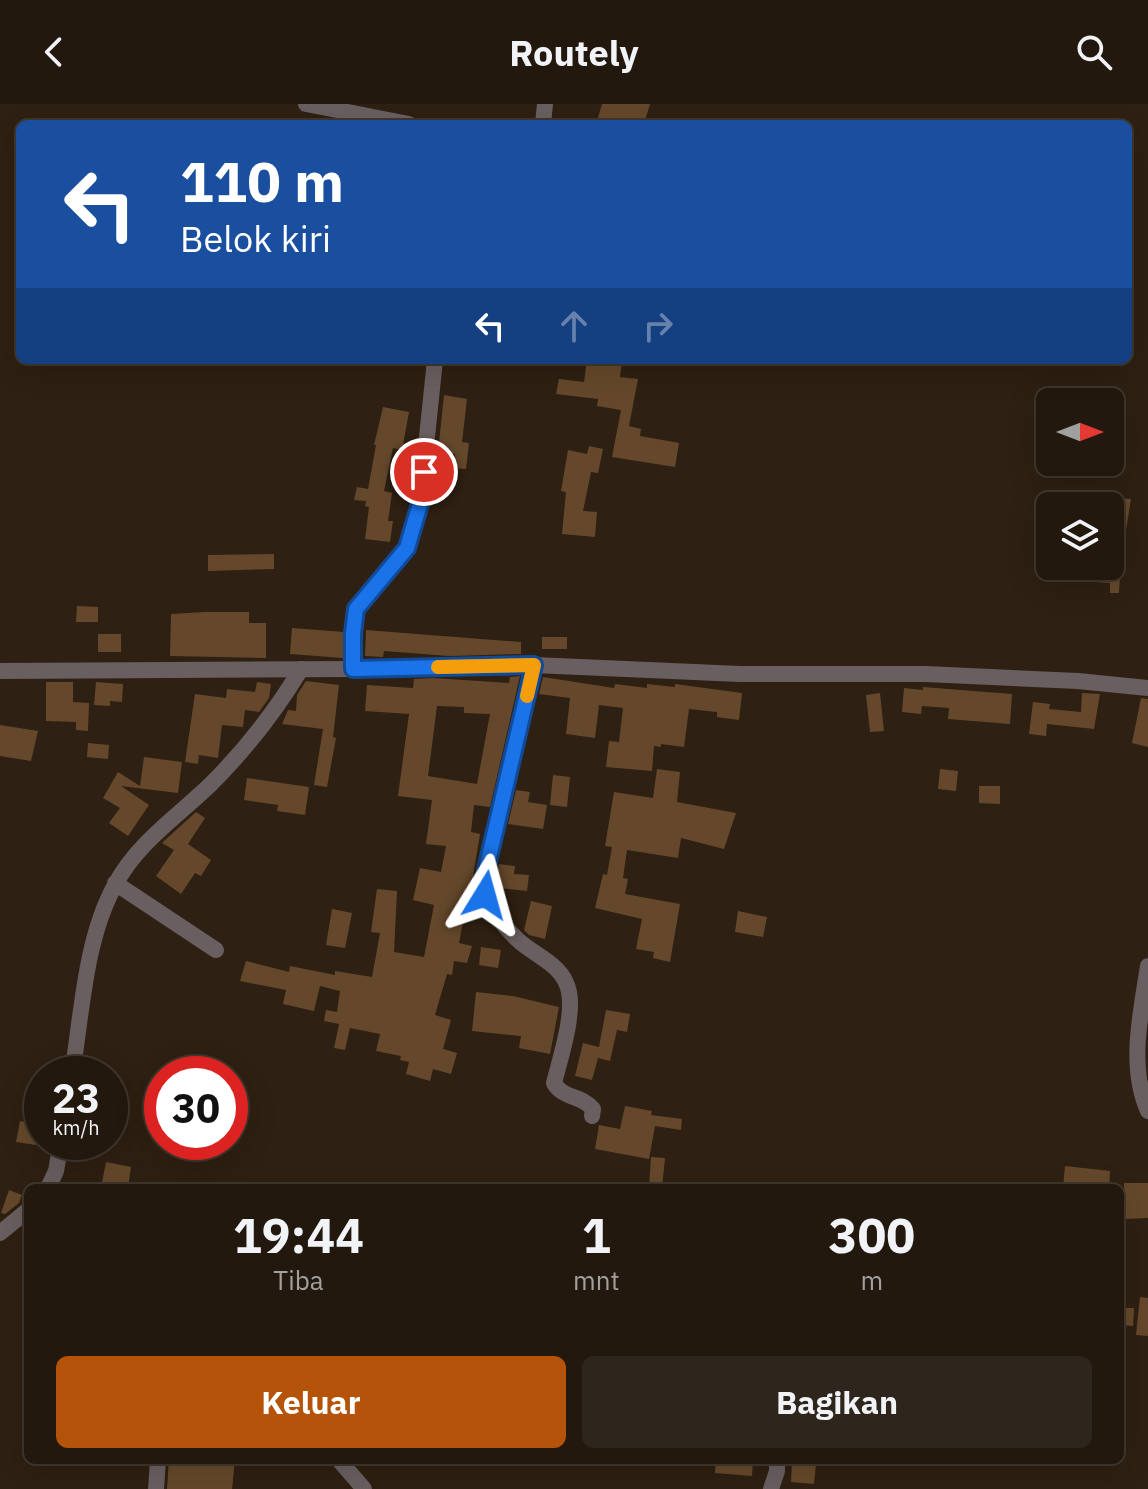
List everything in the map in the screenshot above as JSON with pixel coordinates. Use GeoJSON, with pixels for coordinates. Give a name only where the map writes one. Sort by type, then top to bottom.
{"type":"FeatureCollection","features":[{"type":"Feature","properties":{"kind":"street"},"geometry":{"type":"LineString","coordinates":[[306,104],[388,120]]}},
{"type":"Feature","properties":{"kind":"street"},"geometry":{"type":"LineString","coordinates":[[353,669],[356,609],[407,548],[420,504],[435,364]]}},
{"type":"Feature","properties":{"kind":"street"},"geometry":{"type":"LineString","coordinates":[[534,665],[483,885],[493,910],[520,942],[550,962],[569,992],[568,1021],[554,1083],[564,1094],[590,1104],[592,1116]]}},
{"type":"Feature","properties":{"kind":"street"},"geometry":{"type":"LineString","coordinates":[[0,671],[534,665],[740,674],[926,674],[1078,681],[1148,688]]}},
{"type":"Feature","properties":{"kind":"street"},"geometry":{"type":"LineString","coordinates":[[75,1056],[96,927],[115,883],[145,843],[210,784],[251,741],[280,704],[301,669]]}},
{"type":"Feature","properties":{"kind":"street"},"geometry":{"type":"LineString","coordinates":[[115,883],[216,950]]}},
{"type":"Feature","properties":{"kind":"street"},"geometry":{"type":"LineString","coordinates":[[1148,966],[1137,1055],[1139,1078],[1148,1111]]}},
{"type":"Feature","properties":{"kind":"street"},"geometry":{"type":"LineString","coordinates":[[50,1184],[58,1160]]}},
{"type":"Feature","properties":{"kind":"street"},"geometry":{"type":"LineString","coordinates":[[0,1233],[24,1213]]}},
{"type":"Feature","properties":{"kind":"street"},"geometry":{"type":"LineString","coordinates":[[156,1489],[158,1464]]}},
{"type":"Feature","properties":{"kind":"street"},"geometry":{"type":"LineString","coordinates":[[342,1464],[364,1489]]}},
{"type":"Feature","properties":{"kind":"street"},"geometry":{"type":"LineString","coordinates":[[771,1489],[777,1464]]}},
{"type":"Feature","properties":{"kind":"building"},"geometry":{"type":"Polygon","coordinates":[[[602,104],[650,104],[645,120],[598,118],[602,104]]]}},
{"type":"Feature","properties":{"kind":"building"},"geometry":{"type":"Polygon","coordinates":[[[586,364],[622,364],[620,377],[638,379],[629,426],[641,429],[640,436],[679,443],[675,467],[612,457],[621,410],[597,406],[598,399],[556,394],[559,379],[584,382],[586,364]]]}},
{"type":"Feature","properties":{"kind":"building"},"geometry":{"type":"Polygon","coordinates":[[[444,395],[467,399],[462,442],[469,443],[466,469],[453,468],[455,454],[438,452],[444,395]]]}},
{"type":"Feature","properties":{"kind":"building"},"geometry":{"type":"Polygon","coordinates":[[[383,407],[409,412],[402,450],[393,448],[384,491],[392,493],[388,521],[393,521],[390,542],[365,539],[369,507],[365,506],[366,501],[354,500],[357,487],[368,489],[383,407]]]}},
{"type":"Feature","properties":{"kind":"building"},"geometry":{"type":"Polygon","coordinates":[[[589,446],[603,449],[598,473],[591,472],[583,511],[597,512],[595,537],[562,534],[566,492],[561,491],[568,450],[587,454],[589,446]]]}},
{"type":"Feature","properties":{"kind":"building"},"geometry":{"type":"Polygon","coordinates":[[[1124,499],[1131,499],[1125,536],[1124,499]]]}},
{"type":"Feature","properties":{"kind":"building"},"geometry":{"type":"Polygon","coordinates":[[[274,554],[274,569],[208,571],[208,555],[274,554]]]}},
{"type":"Feature","properties":{"kind":"building"},"geometry":{"type":"Polygon","coordinates":[[[1120,580],[1119,593],[1110,593],[1110,583],[1096,582],[1120,580]]]}},
{"type":"Feature","properties":{"kind":"building"},"geometry":{"type":"Polygon","coordinates":[[[77,606],[98,607],[98,622],[76,622],[77,606]]]}},
{"type":"Feature","properties":{"kind":"building"},"geometry":{"type":"Polygon","coordinates":[[[249,612],[249,623],[266,623],[266,658],[170,656],[171,614],[249,612]]]}},
{"type":"Feature","properties":{"kind":"building"},"geometry":{"type":"Polygon","coordinates":[[[292,628],[344,632],[343,658],[290,654],[292,628]]]}},
{"type":"Feature","properties":{"kind":"building"},"geometry":{"type":"Polygon","coordinates":[[[366,630],[521,642],[521,654],[449,656],[384,651],[383,657],[365,656],[366,630]]]}},
{"type":"Feature","properties":{"kind":"building"},"geometry":{"type":"Polygon","coordinates":[[[98,634],[121,634],[121,652],[98,652],[98,634]]]}},
{"type":"Feature","properties":{"kind":"building"},"geometry":{"type":"Polygon","coordinates":[[[542,637],[567,637],[567,649],[542,649],[542,637]]]}},
{"type":"Feature","properties":{"kind":"building"},"geometry":{"type":"Polygon","coordinates":[[[520,676],[490,807],[474,805],[471,832],[480,834],[472,883],[475,897],[471,913],[465,912],[459,943],[472,946],[467,963],[454,961],[452,975],[447,974],[435,1015],[451,1020],[443,1049],[457,1053],[451,1074],[433,1069],[430,1081],[406,1074],[409,1062],[400,1060],[401,1056],[376,1051],[380,1034],[350,1028],[345,1050],[334,1048],[339,1024],[324,1021],[326,1010],[337,1012],[340,991],[320,986],[314,1011],[283,1004],[286,990],[240,981],[246,961],[289,972],[290,966],[335,975],[335,971],[372,977],[380,933],[371,932],[377,889],[397,891],[394,952],[424,957],[434,905],[413,900],[420,868],[441,872],[446,846],[426,844],[432,800],[398,796],[409,714],[365,711],[367,685],[413,688],[414,679],[433,678],[509,683],[510,677],[520,676]],[[437,706],[428,776],[477,784],[490,714],[464,713],[464,707],[437,706]]]}},
{"type":"Feature","properties":{"kind":"building"},"geometry":{"type":"Polygon","coordinates":[[[543,677],[614,688],[615,684],[647,688],[647,684],[675,687],[675,684],[742,693],[739,720],[717,717],[717,712],[689,709],[684,747],[654,746],[652,771],[606,767],[609,741],[619,742],[623,708],[599,705],[595,738],[566,734],[570,698],[539,694],[543,677]]]}},
{"type":"Feature","properties":{"kind":"building"},"geometry":{"type":"Polygon","coordinates":[[[306,681],[339,685],[333,737],[336,738],[327,787],[314,785],[323,729],[282,724],[288,710],[296,711],[297,695],[306,681]]]}},
{"type":"Feature","properties":{"kind":"building"},"geometry":{"type":"Polygon","coordinates":[[[46,682],[73,682],[73,702],[89,703],[88,731],[76,730],[76,722],[46,721],[46,682]]]}},
{"type":"Feature","properties":{"kind":"building"},"geometry":{"type":"Polygon","coordinates":[[[96,682],[123,684],[122,702],[110,701],[110,706],[94,705],[96,682]]]}},
{"type":"Feature","properties":{"kind":"building"},"geometry":{"type":"Polygon","coordinates":[[[257,682],[271,684],[269,698],[259,712],[245,710],[243,727],[222,725],[218,758],[199,755],[198,764],[185,762],[195,694],[226,698],[227,689],[255,692],[257,682]]]}},
{"type":"Feature","properties":{"kind":"building"},"geometry":{"type":"Polygon","coordinates":[[[923,687],[1012,694],[1010,724],[948,719],[949,708],[922,706],[921,714],[902,712],[904,688],[923,690],[923,687]]]}},
{"type":"Feature","properties":{"kind":"building"},"geometry":{"type":"Polygon","coordinates":[[[880,693],[884,731],[870,732],[866,695],[880,693]]]}},
{"type":"Feature","properties":{"kind":"building"},"geometry":{"type":"Polygon","coordinates":[[[1082,693],[1100,694],[1094,729],[1047,724],[1046,736],[1029,734],[1033,702],[1050,704],[1049,709],[1081,712],[1082,693]]]}},
{"type":"Feature","properties":{"kind":"building"},"geometry":{"type":"Polygon","coordinates":[[[1141,698],[1148,699],[1148,747],[1132,743],[1141,698]]]}},
{"type":"Feature","properties":{"kind":"building"},"geometry":{"type":"Polygon","coordinates":[[[0,725],[38,731],[31,761],[0,756],[0,725]]]}},
{"type":"Feature","properties":{"kind":"building"},"geometry":{"type":"Polygon","coordinates":[[[88,743],[109,745],[108,759],[87,757],[88,743]]]}},
{"type":"Feature","properties":{"kind":"building"},"geometry":{"type":"Polygon","coordinates":[[[144,757],[182,762],[178,793],[121,786],[149,805],[128,836],[109,823],[120,808],[103,798],[118,772],[140,786],[144,757]]]}},
{"type":"Feature","properties":{"kind":"building"},"geometry":{"type":"Polygon","coordinates":[[[657,769],[680,772],[677,802],[736,813],[724,849],[681,838],[678,858],[627,850],[623,878],[628,879],[625,894],[680,904],[670,962],[653,958],[654,952],[636,949],[642,919],[595,908],[603,874],[607,875],[612,847],[605,846],[614,792],[653,798],[657,769]]]}},
{"type":"Feature","properties":{"kind":"building"},"geometry":{"type":"Polygon","coordinates":[[[940,769],[958,771],[956,791],[938,789],[940,769]]]}},
{"type":"Feature","properties":{"kind":"building"},"geometry":{"type":"Polygon","coordinates":[[[553,775],[570,777],[567,807],[550,805],[553,775]]]}},
{"type":"Feature","properties":{"kind":"building"},"geometry":{"type":"Polygon","coordinates":[[[247,778],[309,787],[305,815],[277,811],[278,805],[244,800],[247,778]]]}},
{"type":"Feature","properties":{"kind":"building"},"geometry":{"type":"Polygon","coordinates":[[[979,786],[1000,786],[1000,804],[979,803],[979,786]]]}},
{"type":"Feature","properties":{"kind":"building"},"geometry":{"type":"Polygon","coordinates":[[[516,790],[530,792],[528,802],[547,805],[543,829],[508,824],[516,790]]]}},
{"type":"Feature","properties":{"kind":"building"},"geometry":{"type":"Polygon","coordinates":[[[196,812],[205,818],[188,844],[211,860],[201,876],[195,873],[181,894],[156,876],[174,850],[162,843],[196,812]]]}},
{"type":"Feature","properties":{"kind":"building"},"geometry":{"type":"Polygon","coordinates":[[[499,864],[515,866],[514,874],[529,875],[527,891],[499,888],[500,878],[496,877],[499,864]]]}},
{"type":"Feature","properties":{"kind":"building"},"geometry":{"type":"Polygon","coordinates":[[[531,901],[552,906],[545,939],[529,935],[524,930],[531,901]]]}},
{"type":"Feature","properties":{"kind":"building"},"geometry":{"type":"Polygon","coordinates":[[[332,909],[352,913],[345,948],[326,945],[332,909]]]}},
{"type":"Feature","properties":{"kind":"building"},"geometry":{"type":"Polygon","coordinates":[[[738,911],[767,917],[763,937],[735,932],[738,911]]]}},
{"type":"Feature","properties":{"kind":"building"},"geometry":{"type":"Polygon","coordinates":[[[481,947],[501,950],[498,968],[479,965],[481,947]]]}},
{"type":"Feature","properties":{"kind":"building"},"geometry":{"type":"Polygon","coordinates":[[[476,992],[513,996],[559,1007],[550,1054],[519,1048],[521,1036],[472,1031],[476,992]]]}},
{"type":"Feature","properties":{"kind":"building"},"geometry":{"type":"Polygon","coordinates":[[[606,1010],[630,1014],[627,1032],[617,1030],[610,1061],[598,1058],[592,1080],[575,1076],[583,1043],[599,1047],[606,1010]]]}},
{"type":"Feature","properties":{"kind":"building"},"geometry":{"type":"Polygon","coordinates":[[[625,1106],[652,1111],[651,1115],[682,1119],[681,1130],[655,1126],[649,1159],[595,1149],[599,1125],[620,1129],[625,1106]]]}},
{"type":"Feature","properties":{"kind":"building"},"geometry":{"type":"Polygon","coordinates":[[[20,1121],[24,1122],[24,1143],[16,1142],[20,1121]]]}},
{"type":"Feature","properties":{"kind":"building"},"geometry":{"type":"Polygon","coordinates":[[[651,1157],[665,1158],[662,1184],[649,1184],[651,1157]]]}},
{"type":"Feature","properties":{"kind":"building"},"geometry":{"type":"Polygon","coordinates":[[[106,1162],[131,1167],[129,1184],[102,1184],[106,1162]]]}},
{"type":"Feature","properties":{"kind":"building"},"geometry":{"type":"Polygon","coordinates":[[[1065,1166],[1110,1171],[1109,1184],[1063,1184],[1065,1166]]]}},
{"type":"Feature","properties":{"kind":"building"},"geometry":{"type":"Polygon","coordinates":[[[1124,1183],[1148,1183],[1148,1218],[1125,1219],[1124,1183]]]}},
{"type":"Feature","properties":{"kind":"building"},"geometry":{"type":"Polygon","coordinates":[[[9,1190],[22,1195],[19,1203],[5,1214],[1,1213],[9,1190]]]}},
{"type":"Feature","properties":{"kind":"building"},"geometry":{"type":"Polygon","coordinates":[[[1140,1297],[1148,1298],[1148,1336],[1136,1335],[1140,1297]]]}},
{"type":"Feature","properties":{"kind":"building"},"geometry":{"type":"Polygon","coordinates":[[[1124,1308],[1134,1308],[1133,1326],[1124,1325],[1124,1308]]]}},
{"type":"Feature","properties":{"kind":"building"},"geometry":{"type":"Polygon","coordinates":[[[169,1464],[235,1464],[232,1489],[167,1489],[169,1464]]]}},
{"type":"Feature","properties":{"kind":"building"},"geometry":{"type":"Polygon","coordinates":[[[716,1464],[753,1464],[752,1476],[715,1473],[716,1464]]]}},
{"type":"Feature","properties":{"kind":"building"},"geometry":{"type":"Polygon","coordinates":[[[792,1464],[816,1464],[814,1484],[791,1482],[792,1464]]]}},
{"type":"Feature","properties":{"kind":"slow traffic"},"geometry":{"type":"LineString","coordinates":[[438,667],[534,665],[527,696]]}},
{"type":"Feature","properties":{"kind":"route"},"geometry":{"type":"LineString","coordinates":[[424,472],[420,504],[407,548],[356,609],[353,669],[534,665],[485,874],[485,895]]}}]}
